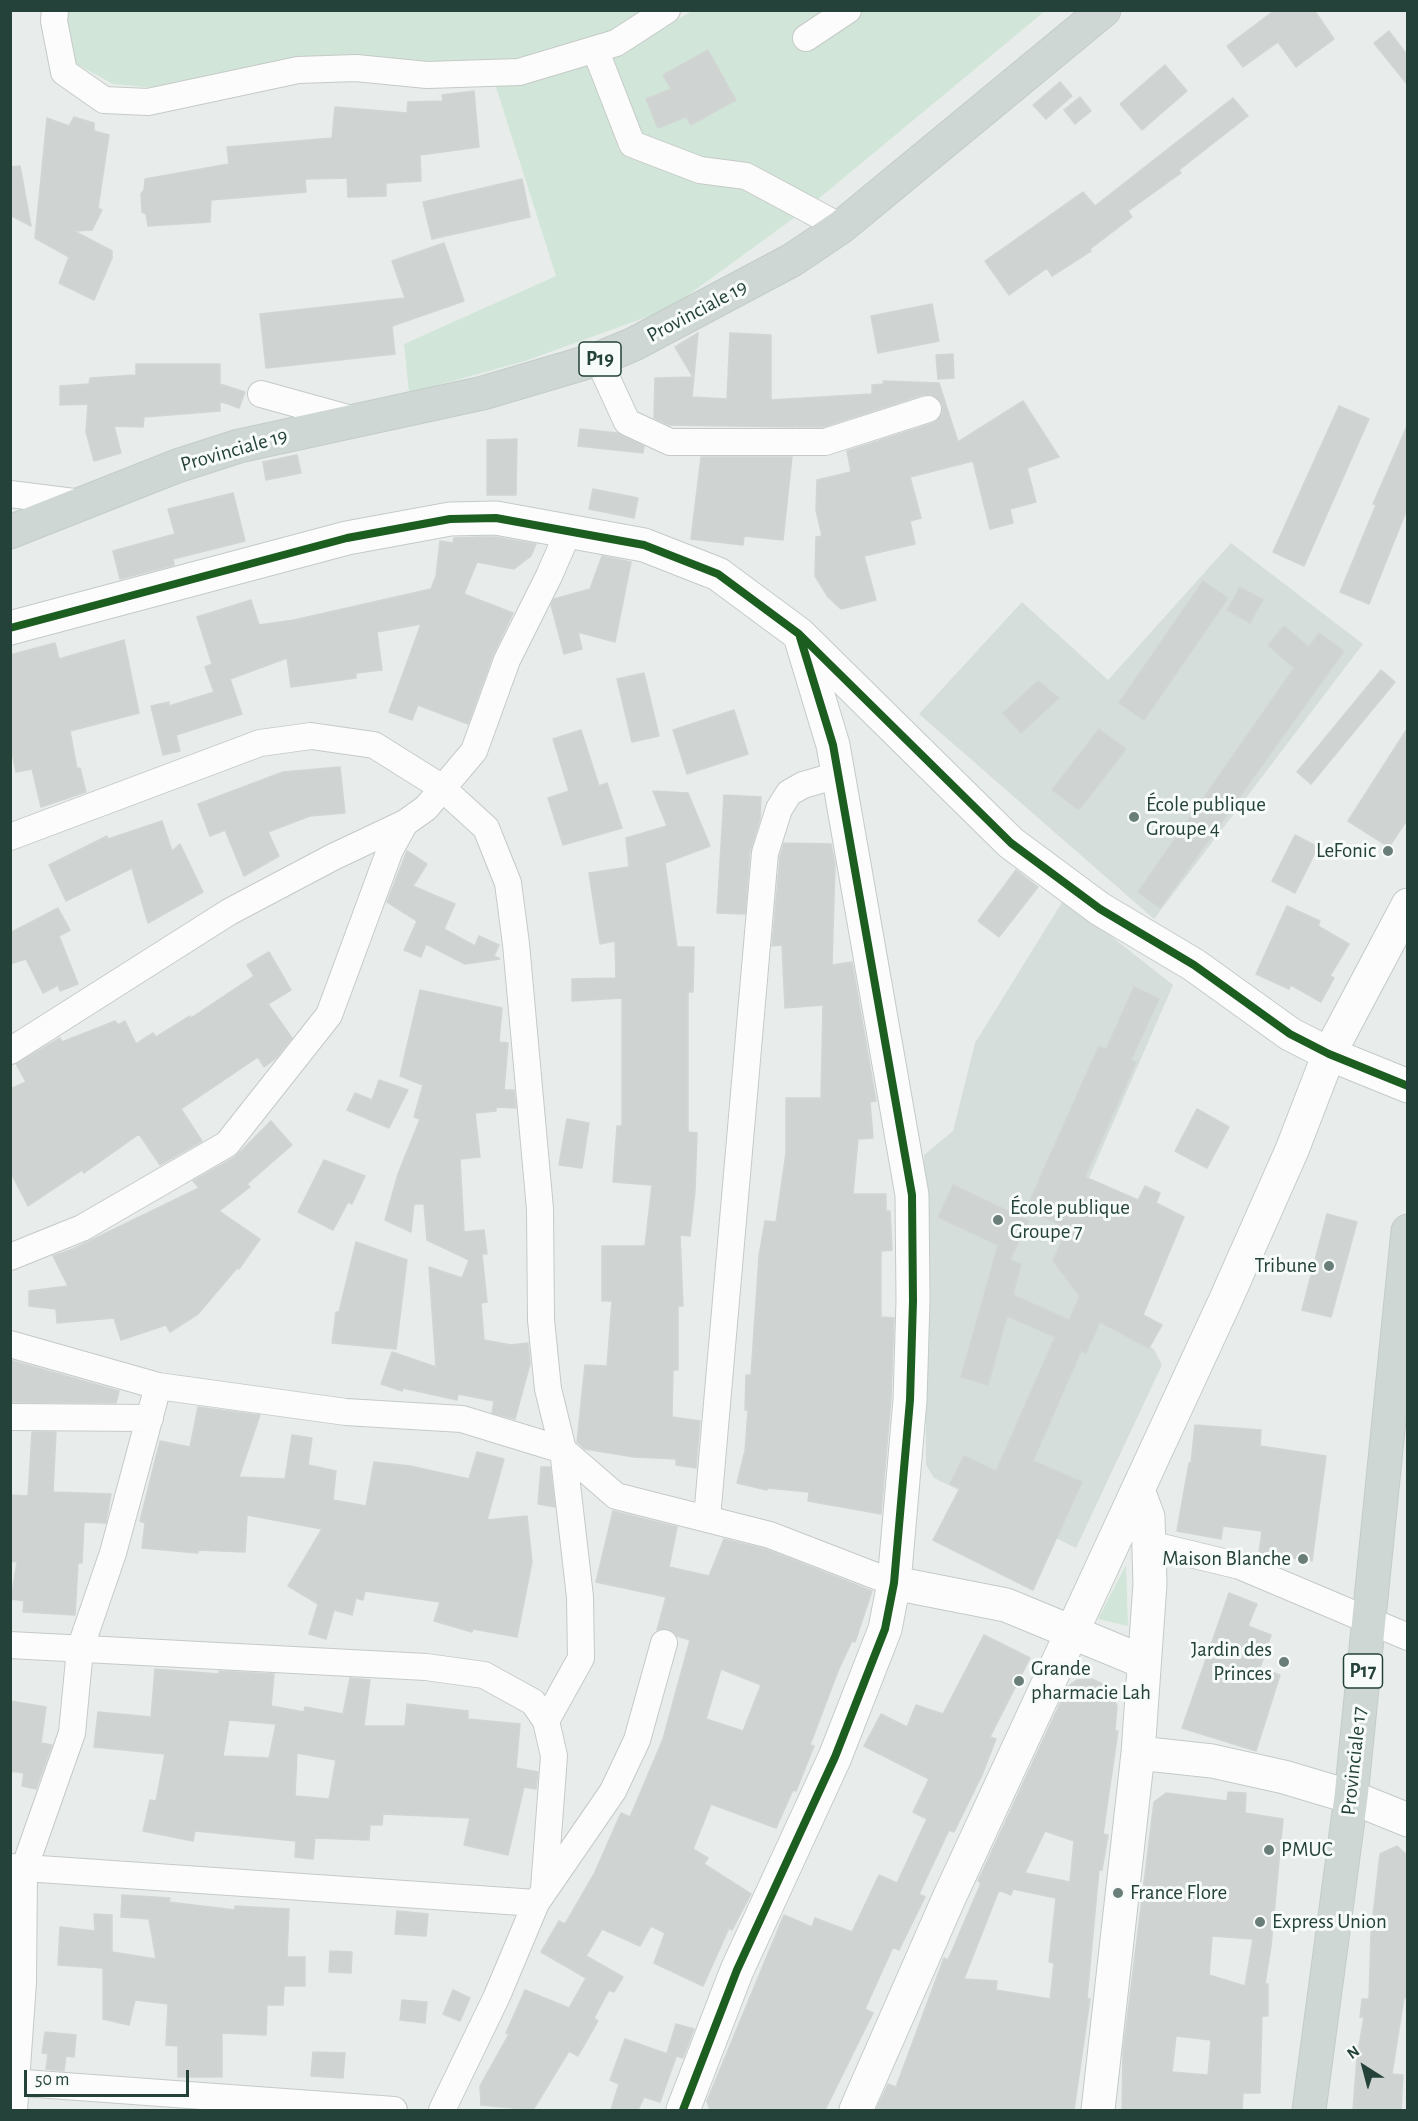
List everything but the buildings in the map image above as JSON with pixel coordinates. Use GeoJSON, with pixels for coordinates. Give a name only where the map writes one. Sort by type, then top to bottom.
{"type":"FeatureCollection","features":[{"type":"Feature","properties":{"kind":"main road","name":"Provinciale 19"},"geometry":{"type":"LineString","coordinates":[[10,532],[177,466],[238,446],[483,393],[598,359],[683,320],[792,260],[841,227],[1104,10]]}},
{"type":"Feature","properties":{"kind":"main road","name":"Provinciale 17"},"geometry":{"type":"LineString","coordinates":[[1309,2110],[1351,1797],[1368,1619],[1402,1343],[1407,1231]]}},
{"type":"Feature","properties":{"kind":"street"},"geometry":{"type":"LineString","coordinates":[[55,10],[54,21],[64,72],[104,100],[148,102],[298,70],[356,68],[427,75],[519,72],[616,43],[667,10]]}},
{"type":"Feature","properties":{"kind":"street"},"geometry":{"type":"LineString","coordinates":[[806,38],[848,10]]}},
{"type":"Feature","properties":{"kind":"street"},"geometry":{"type":"LineString","coordinates":[[596,49],[632,144],[700,170],[746,176],[841,227]]}},
{"type":"Feature","properties":{"kind":"street"},"geometry":{"type":"LineString","coordinates":[[598,359],[627,422],[670,442],[825,442],[928,409]]}},
{"type":"Feature","properties":{"kind":"street"},"geometry":{"type":"LineString","coordinates":[[261,394],[355,420]]}},
{"type":"Feature","properties":{"kind":"street"},"geometry":{"type":"LineString","coordinates":[[10,494],[85,503]]}},
{"type":"Feature","properties":{"kind":"street"},"geometry":{"type":"LineString","coordinates":[[10,628],[347,538],[450,519],[496,518],[644,545],[718,574],[799,634],[1011,843],[1100,909],[1194,965],[1290,1034],[1329,1054],[1407,1086]]}},
{"type":"Feature","properties":{"kind":"street"},"geometry":{"type":"LineString","coordinates":[[10,1051],[230,912],[333,857],[405,823],[426,808],[441,787],[474,751],[507,660],[549,576],[568,530]]}},
{"type":"Feature","properties":{"kind":"street"},"geometry":{"type":"LineString","coordinates":[[683,2110],[737,1970],[835,1757],[885,1629],[894,1583],[910,1400],[913,1301],[912,1195],[833,745],[799,634]]}},
{"type":"Feature","properties":{"kind":"street"},"geometry":{"type":"LineString","coordinates":[[10,837],[260,743],[312,736],[374,745],[441,787],[486,828],[508,883],[519,967],[540,1209],[541,1320],[548,1389],[563,1450],[580,1597],[581,1658],[546,1721]]}},
{"type":"Feature","properties":{"kind":"street"},"geometry":{"type":"LineString","coordinates":[[707,1518],[765,854],[779,809],[789,793],[803,785],[838,775]]}},
{"type":"Feature","properties":{"kind":"street"},"geometry":{"type":"LineString","coordinates":[[10,1257],[82,1228],[227,1144],[329,1014],[390,850],[405,823]]}},
{"type":"Feature","properties":{"kind":"street"},"geometry":{"type":"LineString","coordinates":[[856,2110],[949,1898],[1287,1161],[1329,1054],[1407,905]]}},
{"type":"Feature","properties":{"kind":"street"},"geometry":{"type":"LineString","coordinates":[[10,1033],[45,1028]]}},
{"type":"Feature","properties":{"kind":"street"},"geometry":{"type":"LineString","coordinates":[[10,1344],[158,1386],[346,1412],[462,1419],[563,1450],[616,1496],[770,1535],[894,1583],[1006,1605],[1072,1630],[1144,1662]]}},
{"type":"Feature","properties":{"kind":"street"},"geometry":{"type":"LineString","coordinates":[[14,2110],[14,2082],[23,1982],[17,1868],[72,1733],[80,1649],[113,1553],[158,1386]]}},
{"type":"Feature","properties":{"kind":"street"},"geometry":{"type":"LineString","coordinates":[[10,1417],[150,1418]]}},
{"type":"Feature","properties":{"kind":"street"},"geometry":{"type":"LineString","coordinates":[[1098,2110],[1138,1753],[1150,1584],[1148,1517],[1138,1490]]}},
{"type":"Feature","properties":{"kind":"street"},"geometry":{"type":"LineString","coordinates":[[1149,1544],[1240,1566],[1407,1637]]}},
{"type":"Feature","properties":{"kind":"street"},"geometry":{"type":"LineString","coordinates":[[442,2110],[497,1995],[540,1896],[613,1791],[637,1740],[664,1643]]}},
{"type":"Feature","properties":{"kind":"street"},"geometry":{"type":"LineString","coordinates":[[10,1645],[426,1666],[484,1675],[533,1702],[546,1721],[554,1756],[540,1896]]}},
{"type":"Feature","properties":{"kind":"street"},"geometry":{"type":"LineString","coordinates":[[1138,1753],[1223,1764],[1284,1777],[1351,1797],[1407,1820]]}},
{"type":"Feature","properties":{"kind":"street"},"geometry":{"type":"LineString","coordinates":[[17,1868],[540,1896]]}},
{"type":"Feature","properties":{"kind":"street"},"geometry":{"type":"LineString","coordinates":[[14,2082],[394,2110]]}},
{"type":"Feature","properties":{"kind":"shaded area","name":"École publique Groupe 4"},"geometry":{"type":"Polygon","coordinates":[[[1231,543],[1363,644],[1154,919],[919,714],[1022,602],[1108,680],[1231,543]]]}},
{"type":"Feature","properties":{"kind":"shaded area","name":"École publique Groupe 7"},"geometry":{"type":"Polygon","coordinates":[[[1064,899],[1173,985],[1053,1261],[1083,1300],[1081,1311],[1154,1349],[1162,1365],[1076,1548],[934,1478],[926,1465],[924,1155],[953,1131],[975,1043],[1064,899]]]}},
{"type":"Feature","properties":{"kind":"green space"},"geometry":{"type":"Polygon","coordinates":[[[65,10],[644,11],[615,29],[491,67],[523,85],[619,54],[692,11],[1045,11],[805,210],[669,309],[525,361],[409,393],[404,344],[556,276],[490,68],[153,88],[113,84],[71,61],[65,10]]]}},
{"type":"Feature","properties":{"kind":"green space"},"geometry":{"type":"Polygon","coordinates":[[[1126,1565],[1128,1626],[1098,1619],[1126,1565]]]}},
{"type":"Feature","properties":{"kind":"cycle path"},"geometry":{"type":"LineString","coordinates":[[10,628],[347,538],[450,519],[496,518],[644,545],[718,574],[799,634],[1011,843],[1100,909],[1194,965],[1290,1034],[1329,1054],[1408,1086]]}},
{"type":"Feature","properties":{"kind":"cycle path"},"geometry":{"type":"LineString","coordinates":[[683,2110],[737,1970],[835,1757],[885,1629],[894,1583],[910,1400],[913,1301],[912,1195],[833,745],[800,637]]}},
{"type":"Feature","properties":{"kind":"place","name":"École publique Groupe 4"},"geometry":{"type":"Point","coordinates":[1134,817]}},
{"type":"Feature","properties":{"kind":"place","name":"LeFonic"},"geometry":{"type":"Point","coordinates":[1388,851]}},
{"type":"Feature","properties":{"kind":"place","name":"École publique Groupe 7"},"geometry":{"type":"Point","coordinates":[998,1220]}},
{"type":"Feature","properties":{"kind":"place","name":"Tribune"},"geometry":{"type":"Point","coordinates":[1329,1266]}},
{"type":"Feature","properties":{"kind":"place","name":"Maison Blanche"},"geometry":{"type":"Point","coordinates":[1303,1559]}},
{"type":"Feature","properties":{"kind":"place","name":"Jardin des Princes"},"geometry":{"type":"Point","coordinates":[1284,1662]}},
{"type":"Feature","properties":{"kind":"place","name":"Grande pharmacie Lah"},"geometry":{"type":"Point","coordinates":[1019,1681]}},
{"type":"Feature","properties":{"kind":"place","name":"PMUC"},"geometry":{"type":"Point","coordinates":[1269,1850]}},
{"type":"Feature","properties":{"kind":"place","name":"France Flore"},"geometry":{"type":"Point","coordinates":[1118,1893]}},
{"type":"Feature","properties":{"kind":"place","name":"Express Union"},"geometry":{"type":"Point","coordinates":[1260,1922]}}]}
